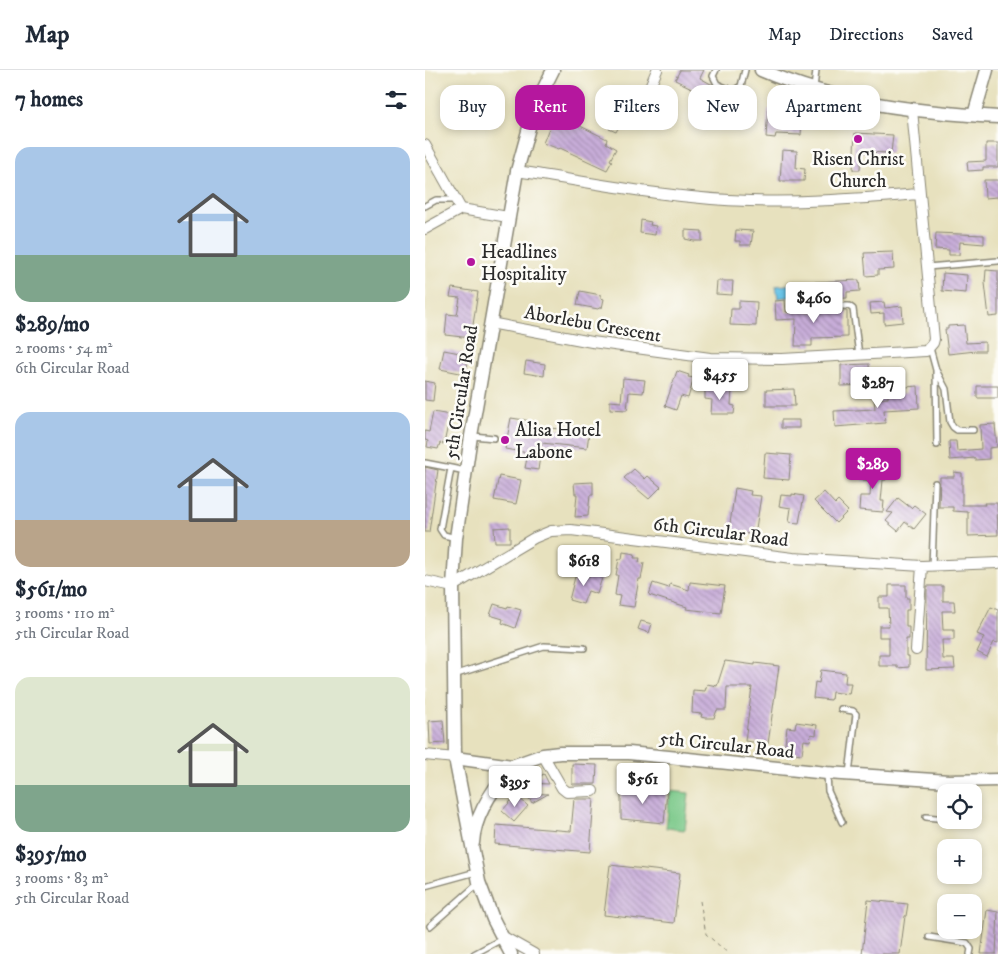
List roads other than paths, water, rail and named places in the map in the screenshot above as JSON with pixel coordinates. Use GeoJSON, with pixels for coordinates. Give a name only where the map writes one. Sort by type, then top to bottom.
{"type":"FeatureCollection","features":[{"type":"Feature","properties":{"kind":"street","name":"5th Circular Road"},"geometry":{"type":"LineString","coordinates":[[511,954],[493,919],[478,877],[455,758],[453,586],[457,538],[471,436],[517,171],[535,106],[553,70]]}},
{"type":"Feature","properties":{"kind":"street"},"geometry":{"type":"LineString","coordinates":[[651,85],[657,70]]}},
{"type":"Feature","properties":{"kind":"street"},"geometry":{"type":"LineString","coordinates":[[761,70],[801,85]]}},
{"type":"Feature","properties":{"kind":"street"},"geometry":{"type":"LineString","coordinates":[[974,115],[987,70]]}},
{"type":"Feature","properties":{"kind":"street"},"geometry":{"type":"LineString","coordinates":[[880,105],[913,110],[998,117]]}},
{"type":"Feature","properties":{"kind":"street"},"geometry":{"type":"LineString","coordinates":[[913,110],[934,339],[930,348]]}},
{"type":"Feature","properties":{"kind":"street"},"geometry":{"type":"LineString","coordinates":[[425,145],[459,204],[509,217]]}},
{"type":"Feature","properties":{"kind":"street"},"geometry":{"type":"LineString","coordinates":[[517,171],[624,188],[749,201],[800,202],[921,194]]}},
{"type":"Feature","properties":{"kind":"street"},"geometry":{"type":"LineString","coordinates":[[425,229],[459,204]]}},
{"type":"Feature","properties":{"kind":"street","name":"Aborlebu Crescent"},"geometry":{"type":"LineString","coordinates":[[490,322],[592,342],[710,358],[782,359],[919,352],[930,348]]}},
{"type":"Feature","properties":{"kind":"street","name":"6th Circular Road"},"geometry":{"type":"LineString","coordinates":[[453,586],[534,538],[551,531],[571,530],[793,558],[927,566],[998,563]]}},
{"type":"Feature","properties":{"kind":"street"},"geometry":{"type":"LineString","coordinates":[[916,650],[927,566]]}},
{"type":"Feature","properties":{"kind":"street"},"geometry":{"type":"LineString","coordinates":[[425,581],[453,586]]}},
{"type":"Feature","properties":{"kind":"street","name":"5th Circular Road"},"geometry":{"type":"LineString","coordinates":[[455,758],[512,766],[543,755],[561,753],[629,753],[937,784]]}},
{"type":"Feature","properties":{"kind":"street"},"geometry":{"type":"LineString","coordinates":[[425,755],[455,758]]}},
{"type":"Feature","properties":{"kind":"street"},"geometry":{"type":"LineString","coordinates":[[543,755],[562,788],[567,792],[593,791]]}},
{"type":"Feature","properties":{"kind":"street"},"geometry":{"type":"LineString","coordinates":[[472,853],[473,834],[478,821],[494,787],[512,766]]}},
{"type":"Feature","properties":{"kind":"street","name":"5th Circular Road"},"geometry":{"type":"LineString","coordinates":[[976,784],[998,780]]}},
{"type":"Feature","properties":{"kind":"street"},"geometry":{"type":"LineString","coordinates":[[503,937],[534,954]]}},
{"type":"Feature","properties":{"kind":"lane"},"geometry":{"type":"LineString","coordinates":[[716,70],[713,76],[717,84],[733,91],[741,86],[745,70]]}},
{"type":"Feature","properties":{"kind":"lane"},"geometry":{"type":"LineString","coordinates":[[814,85],[816,70]]}},
{"type":"Feature","properties":{"kind":"lane"},"geometry":{"type":"LineString","coordinates":[[425,206],[436,200],[459,204]]}},
{"type":"Feature","properties":{"kind":"lane"},"geometry":{"type":"LineString","coordinates":[[927,267],[998,261]]}},
{"type":"Feature","properties":{"kind":"lane"},"geometry":{"type":"LineString","coordinates":[[822,306],[849,306],[853,309],[859,355]]}},
{"type":"Feature","properties":{"kind":"lane"},"geometry":{"type":"LineString","coordinates":[[930,348],[936,370],[946,389],[950,422],[953,428],[957,430],[973,430]]}},
{"type":"Feature","properties":{"kind":"lane"},"geometry":{"type":"LineString","coordinates":[[936,370],[937,444]]}},
{"type":"Feature","properties":{"kind":"lane"},"geometry":{"type":"LineString","coordinates":[[471,436],[494,438]]}},
{"type":"Feature","properties":{"kind":"lane"},"geometry":{"type":"LineString","coordinates":[[425,463],[466,471]]}},
{"type":"Feature","properties":{"kind":"lane"},"geometry":{"type":"LineString","coordinates":[[451,468],[440,529],[443,535],[457,538]]}},
{"type":"Feature","properties":{"kind":"lane"},"geometry":{"type":"LineString","coordinates":[[927,566],[935,483]]}},
{"type":"Feature","properties":{"kind":"lane"},"geometry":{"type":"LineString","coordinates":[[453,675],[544,646],[584,648]]}},
{"type":"Feature","properties":{"kind":"lane"},"geometry":{"type":"LineString","coordinates":[[841,709],[853,711],[856,714],[849,774]]}},
{"type":"Feature","properties":{"kind":"lane"},"geometry":{"type":"LineString","coordinates":[[827,773],[828,792],[842,822]]}},
{"type":"Feature","properties":{"kind":"lane"},"geometry":{"type":"LineString","coordinates":[[926,817],[937,818]]}},
{"type":"Feature","properties":{"kind":"lane"},"geometry":{"type":"LineString","coordinates":[[425,886],[478,877]]}},
{"type":"Feature","properties":{"kind":"lane"},"geometry":{"type":"LineString","coordinates":[[430,926],[478,877]]}},
{"type":"Feature","properties":{"kind":"lane"},"geometry":{"type":"LineString","coordinates":[[474,954],[486,951],[503,937]]}},
{"type":"Feature","properties":{"kind":"lane"},"geometry":{"type":"LineString","coordinates":[[929,937],[963,942],[969,946],[970,954]]}},
{"type":"Feature","properties":{"kind":"water"},"geometry":{"type":"Polygon","coordinates":[[[797,284],[799,296],[778,298],[776,286],[797,284]]]}},
{"type":"Feature","properties":{"kind":"place","name":"Risen Christ Church"},"geometry":{"type":"Point","coordinates":[858,139]}},
{"type":"Feature","properties":{"kind":"place","name":"Headlines Hospitality"},"geometry":{"type":"Point","coordinates":[471,262]}},
{"type":"Feature","properties":{"kind":"place","name":"Alisa Hotel Labone"},"geometry":{"type":"Point","coordinates":[505,440]}}]}
